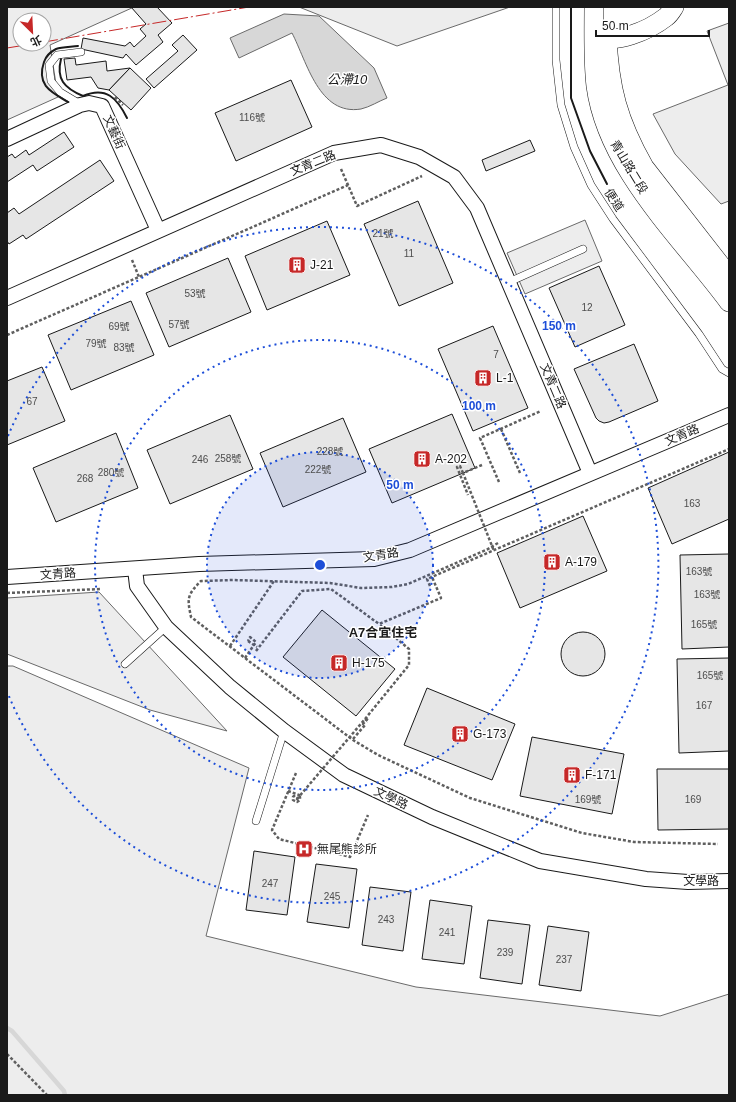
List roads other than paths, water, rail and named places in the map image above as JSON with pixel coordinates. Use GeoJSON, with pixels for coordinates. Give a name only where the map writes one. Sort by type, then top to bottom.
{"type":"FeatureCollection","features":[{"type":"Feature","properties":{"kind":"street","name":"青山路二段"},"geometry":{"type":"LineString","coordinates":[[594,7],[603,32],[611,84],[617,108],[633,148],[644,167],[729,276]]}},
{"type":"Feature","properties":{"kind":"street","name":"青山路二段"},"geometry":{"type":"LineString","coordinates":[[606,7],[596,86],[601,110],[609,135],[621,159],[635,181],[665,222],[729,302]]}},
{"type":"Feature","properties":{"kind":"street"},"geometry":{"type":"LineString","coordinates":[[603,32],[642,22],[663,7]]}},
{"type":"Feature","properties":{"kind":"street"},"geometry":{"type":"LineString","coordinates":[[603,32],[622,37],[646,30],[668,16],[674,7]]}},
{"type":"Feature","properties":{"kind":"street","name":"文藝街"},"geometry":{"type":"LineString","coordinates":[[7,139],[80,104],[89,102],[102,106],[158,230]]}},
{"type":"Feature","properties":{"kind":"street","name":"文青二路"},"geometry":{"type":"LineString","coordinates":[[7,298],[334,153],[381,145],[420,157],[454,177],[477,208],[590,473]]}},
{"type":"Feature","properties":{"kind":"street","name":"文青路"},"geometry":{"type":"LineString","coordinates":[[7,577],[199,564],[374,558],[410,550],[729,415]]}},
{"type":"Feature","properties":{"kind":"street","name":"文學路"},"geometry":{"type":"LineString","coordinates":[[135,569],[137,586],[166,627],[230,687],[284,731],[344,775],[432,817],[540,861],[646,879],[688,882],[729,880]]}},
{"type":"Feature","properties":{"kind":"lane","name":"便道"},"geometry":{"type":"LineString","coordinates":[[556,7],[556,60],[561,106],[574,147],[591,185],[613,219],[699,334],[722,369],[729,373]]}},
{"type":"Feature","properties":{"kind":"lane"},"geometry":{"type":"LineString","coordinates":[[80,104],[60,92],[51,81],[49,64],[58,55],[81,52]]}},
{"type":"Feature","properties":{"kind":"lane"},"geometry":{"type":"LineString","coordinates":[[509,282],[583,249]]}},
{"type":"Feature","properties":{"kind":"lane"},"geometry":{"type":"LineString","coordinates":[[125,664],[166,627]]}},
{"type":"Feature","properties":{"kind":"lane"},"geometry":{"type":"LineString","coordinates":[[256,821],[284,731]]}},
{"type":"Feature","properties":{"kind":"water","name":"公滯10"},"geometry":{"type":"Polygon","coordinates":[[[284,14],[319,16],[374,68],[387,98],[361,109],[347,109],[335,104],[325,96],[316,84],[309,72],[292,33],[239,58],[230,38],[284,14]]]}},
{"type":"Feature","properties":{"kind":"waterway"},"geometry":{"type":"LineString","coordinates":[[7,1028],[12,1031],[64,1091],[65,1095]]}},
{"type":"Feature","properties":{"kind":"place","name":"J-21"},"geometry":{"type":"Point","coordinates":[297,265]}},
{"type":"Feature","properties":{"kind":"place","name":"L-1"},"geometry":{"type":"Point","coordinates":[483,378]}},
{"type":"Feature","properties":{"kind":"place","name":"A-202"},"geometry":{"type":"Point","coordinates":[422,459]}},
{"type":"Feature","properties":{"kind":"place","name":"A-179"},"geometry":{"type":"Point","coordinates":[552,562]}},
{"type":"Feature","properties":{"kind":"place","name":"H-175"},"geometry":{"type":"Point","coordinates":[339,663]}},
{"type":"Feature","properties":{"kind":"place","name":"G-173"},"geometry":{"type":"Point","coordinates":[460,734]}},
{"type":"Feature","properties":{"kind":"place","name":"F-171"},"geometry":{"type":"Point","coordinates":[572,775]}},
{"type":"Feature","properties":{"kind":"place","name":"無尾熊診所"},"geometry":{"type":"Point","coordinates":[304,849]}},
{"type":"Feature","properties":{"kind":"district","name":"A7合宜住宅"},"geometry":{"type":"Point","coordinates":[383,632]}}]}
